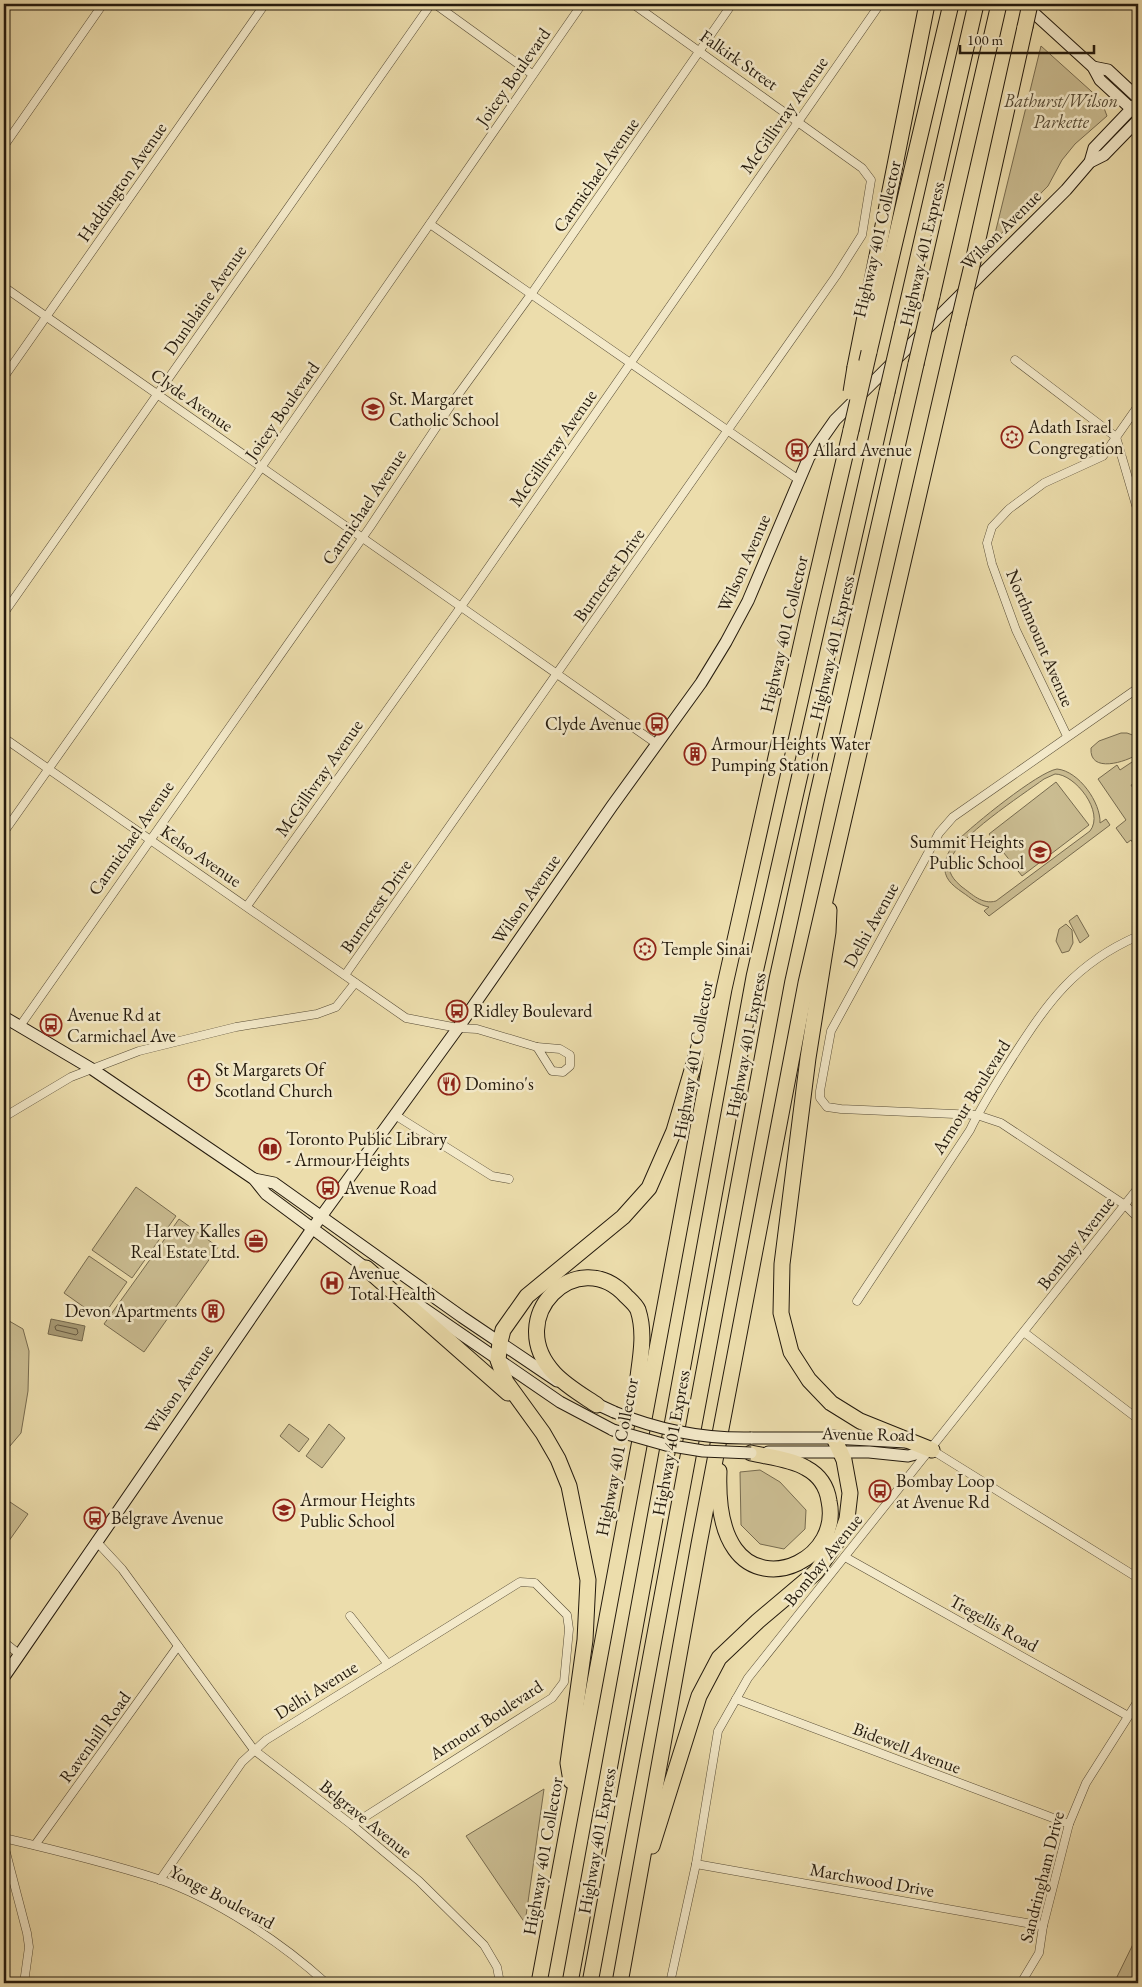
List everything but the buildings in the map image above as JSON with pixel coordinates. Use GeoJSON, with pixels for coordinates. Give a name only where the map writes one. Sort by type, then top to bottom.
{"type":"FeatureCollection","features":[{"type":"Feature","properties":{"kind":"highway"},"geometry":{"type":"LineString","coordinates":[[848,435],[855,367],[927,4]]}},
{"type":"Feature","properties":{"kind":"highway","name":"Highway 401 Collector"},"geometry":{"type":"LineString","coordinates":[[539,1983],[640,1433],[677,1252],[723,997],[848,435],[951,4]]}},
{"type":"Feature","properties":{"kind":"highway","name":"Highway 401 Express"},"geometry":{"type":"LineString","coordinates":[[570,1983],[754,977],[976,4]]}},
{"type":"Feature","properties":{"kind":"highway"},"geometry":{"type":"LineString","coordinates":[[620,1983],[721,1429],[806,983],[830,874],[925,476],[1030,4]]}},
{"type":"Feature","properties":{"kind":"highway","name":"Highway 401 Express"},"geometry":{"type":"LineString","coordinates":[[590,1983],[774,996],[813,815],[999,6]]}},
{"type":"Feature","properties":{"kind":"highway"},"geometry":{"type":"LineString","coordinates":[[830,874],[828,932],[808,1058],[782,1264],[781,1313],[791,1352],[809,1380],[831,1403],[860,1421],[932,1450]]}},
{"type":"Feature","properties":{"kind":"highway"},"geometry":{"type":"LineString","coordinates":[[573,1793],[568,1763],[585,1640],[588,1580],[579,1526],[569,1486],[558,1458],[506,1382],[498,1360],[500,1342],[503,1330],[527,1296],[623,1217],[649,1188],[674,1131],[706,1023],[723,997]]}},
{"type":"Feature","properties":{"kind":"highway"},"geometry":{"type":"LineString","coordinates":[[366,1268],[523,1406]]}},
{"type":"Feature","properties":{"kind":"highway"},"geometry":{"type":"LineString","coordinates":[[597,1405],[553,1372],[538,1348],[536,1333],[538,1317],[545,1300],[557,1289],[575,1280],[598,1278],[624,1293],[638,1309],[642,1333],[636,1410],[640,1433]]}},
{"type":"Feature","properties":{"kind":"highway"},"geometry":{"type":"LineString","coordinates":[[721,1429],[718,1484],[726,1534],[736,1551],[749,1561],[771,1568],[794,1566],[811,1556],[825,1539],[830,1526],[832,1511],[827,1491],[818,1477],[806,1468],[751,1445]]}},
{"type":"Feature","properties":{"kind":"highway"},"geometry":{"type":"LineString","coordinates":[[639,1874],[648,1861],[699,1696],[719,1658],[758,1621],[816,1572],[841,1536],[847,1520],[850,1493],[838,1445]]}},
{"type":"Feature","properties":{"kind":"main road"},"geometry":{"type":"LineString","coordinates":[[1024,4],[1093,66],[1100,80],[1136,108]]}},
{"type":"Feature","properties":{"kind":"main road"},"geometry":{"type":"LineString","coordinates":[[1093,66],[1108,70],[1138,98]]}},
{"type":"Feature","properties":{"kind":"main road","name":"Wilson Avenue"},"geometry":{"type":"LineString","coordinates":[[1090,162],[1094,148],[1136,108]]}},
{"type":"Feature","properties":{"kind":"main road","name":"Wilson Avenue"},"geometry":{"type":"LineString","coordinates":[[4,1677],[96,1540],[312,1229],[458,1028],[700,683],[731,634],[748,601],[809,457],[835,420],[1066,190],[1090,162],[1104,155],[1138,120]]}},
{"type":"Feature","properties":{"kind":"main road","name":"Avenue Road"},"geometry":{"type":"LineString","coordinates":[[4,1016],[92,1069],[254,1179],[266,1194],[312,1229],[498,1360],[560,1402],[613,1430],[666,1445],[703,1451],[751,1445],[838,1445],[908,1456],[932,1450]]}},
{"type":"Feature","properties":{"kind":"main road","name":"Avenue Road"},"geometry":{"type":"LineString","coordinates":[[254,1179],[274,1183],[462,1317],[575,1393],[597,1405],[653,1427],[729,1438],[751,1445]]}},
{"type":"Feature","properties":{"kind":"street"},"geometry":{"type":"LineString","coordinates":[[4,146],[103,4]]}},
{"type":"Feature","properties":{"kind":"street","name":"Haddington Avenue"},"geometry":{"type":"LineString","coordinates":[[4,377],[265,4]]}},
{"type":"Feature","properties":{"kind":"street","name":"Dunblaine Avenue"},"geometry":{"type":"LineString","coordinates":[[4,613],[431,4]]}},
{"type":"Feature","properties":{"kind":"street"},"geometry":{"type":"LineString","coordinates":[[435,4],[532,74]]}},
{"type":"Feature","properties":{"kind":"street","name":"Joicey Boulevard"},"geometry":{"type":"LineString","coordinates":[[4,832],[262,466],[582,4]]}},
{"type":"Feature","properties":{"kind":"street","name":"Falkirk Street"},"geometry":{"type":"LineString","coordinates":[[633,4],[798,120],[862,168],[871,180]]}},
{"type":"Feature","properties":{"kind":"street","name":"Carmichael Avenue"},"geometry":{"type":"LineString","coordinates":[[20,1026],[150,838],[363,537],[455,399],[532,293],[732,4]]}},
{"type":"Feature","properties":{"kind":"street","name":"McGillivray Avenue"},"geometry":{"type":"LineString","coordinates":[[247,906],[631,363],[880,4]]}},
{"type":"Feature","properties":{"kind":"street","name":"Burncrest Drive"},"geometry":{"type":"LineString","coordinates":[[345,975],[728,432],[862,235],[871,180]]}},
{"type":"Feature","properties":{"kind":"street"},"geometry":{"type":"LineString","coordinates":[[430,224],[799,480]]}},
{"type":"Feature","properties":{"kind":"street","name":"Clyde Avenue"},"geometry":{"type":"LineString","coordinates":[[4,286],[46,318],[262,466],[657,744]]}},
{"type":"Feature","properties":{"kind":"street"},"geometry":{"type":"LineString","coordinates":[[1015,360],[1116,437],[1138,512]]}},
{"type":"Feature","properties":{"kind":"street","name":"Northmount Avenue"},"geometry":{"type":"LineString","coordinates":[[1067,736],[1016,630],[992,564],[987,543],[992,527],[1009,509],[1044,483],[1103,456],[1138,406]]}},
{"type":"Feature","properties":{"kind":"street","name":"Delhi Avenue"},"geometry":{"type":"LineString","coordinates":[[977,1115],[827,1107],[820,1098],[820,1091],[831,1031],[939,833],[954,817],[1138,688]]}},
{"type":"Feature","properties":{"kind":"street","name":"Kelso Avenue"},"geometry":{"type":"LineString","coordinates":[[4,738],[150,838],[355,983]]}},
{"type":"Feature","properties":{"kind":"street","name":"Armour Boulevard"},"geometry":{"type":"LineString","coordinates":[[857,1301],[970,1130],[977,1115],[1044,1008],[1060,989],[1081,970],[1138,936]]}},
{"type":"Feature","properties":{"kind":"street"},"geometry":{"type":"LineString","coordinates":[[4,1117],[71,1077],[180,1039],[236,1026],[317,1014],[336,1007],[355,983],[406,1018],[458,1028],[477,1028],[536,1047],[560,1049],[567,1052],[571,1058],[568,1068],[559,1073],[552,1071],[536,1047]]}},
{"type":"Feature","properties":{"kind":"street"},"geometry":{"type":"LineString","coordinates":[[395,1115],[492,1176],[509,1179]]}},
{"type":"Feature","properties":{"kind":"street"},"geometry":{"type":"LineString","coordinates":[[977,1115],[1001,1123],[1125,1205],[1138,1218]]}},
{"type":"Feature","properties":{"kind":"street","name":"Bombay Avenue"},"geometry":{"type":"LineString","coordinates":[[670,1983],[696,1864],[718,1731],[748,1678],[932,1450],[1138,1188]]}},
{"type":"Feature","properties":{"kind":"street"},"geometry":{"type":"LineString","coordinates":[[1025,1333],[1138,1420]]}},
{"type":"Feature","properties":{"kind":"street"},"geometry":{"type":"LineString","coordinates":[[932,1450],[1138,1578]]}},
{"type":"Feature","properties":{"kind":"street","name":"Belgrave Avenue"},"geometry":{"type":"LineString","coordinates":[[96,1540],[122,1569],[254,1750],[352,1825],[419,1881],[484,1945],[497,1967],[500,1983]]}},
{"type":"Feature","properties":{"kind":"street","name":"Tregellis Road"},"geometry":{"type":"LineString","coordinates":[[844,1557],[1128,1716]]}},
{"type":"Feature","properties":{"kind":"street","name":"Delhi Avenue"},"geometry":{"type":"LineString","coordinates":[[160,1880],[242,1762],[273,1734],[520,1582],[535,1583]]}},
{"type":"Feature","properties":{"kind":"street","name":"Armour Boulevard"},"geometry":{"type":"LineString","coordinates":[[352,1825],[552,1698],[564,1682],[568,1629],[567,1615],[535,1583]]}},
{"type":"Feature","properties":{"kind":"street"},"geometry":{"type":"LineString","coordinates":[[350,1616],[387,1663]]}},
{"type":"Feature","properties":{"kind":"street"},"geometry":{"type":"LineString","coordinates":[[4,1642],[19,1654]]}},
{"type":"Feature","properties":{"kind":"street","name":"Ravenhill Road"},"geometry":{"type":"LineString","coordinates":[[35,1845],[178,1646]]}},
{"type":"Feature","properties":{"kind":"street","name":"Bidewell Avenue"},"geometry":{"type":"LineString","coordinates":[[736,1700],[1068,1824]]}},
{"type":"Feature","properties":{"kind":"street","name":"Sandringham Drive"},"geometry":{"type":"LineString","coordinates":[[1021,1983],[1039,1953],[1043,1926],[1068,1824],[1086,1783],[1138,1701]]}},
{"type":"Feature","properties":{"kind":"street","name":"Yonge Boulevard"},"geometry":{"type":"LineString","coordinates":[[4,1838],[160,1880],[244,1921],[304,1964],[326,1983]]}},
{"type":"Feature","properties":{"kind":"street"},"geometry":{"type":"LineString","coordinates":[[4,1845],[27,1933],[28,1946],[24,1983]]}},
{"type":"Feature","properties":{"kind":"street","name":"Marchwood Drive"},"geometry":{"type":"LineString","coordinates":[[696,1864],[1043,1926]]}},
{"type":"Feature","properties":{"kind":"green space","name":"Bathurst/Wilson Parkette"},"geometry":{"type":"Polygon","coordinates":[[[1041,46],[1101,100],[1107,116],[1075,144],[1062,160],[1048,186],[993,242],[1041,46]]]}},
{"type":"Feature","properties":{"kind":"green space"},"geometry":{"type":"Polygon","coordinates":[[[1121,733],[1138,737],[1138,754],[1109,764],[1096,761],[1092,756],[1091,748],[1099,741],[1121,733]]]}},
{"type":"Feature","properties":{"kind":"green space"},"geometry":{"type":"Polygon","coordinates":[[[1138,758],[1138,781],[1131,785],[1138,796],[1138,843],[1134,845],[1131,840],[1127,843],[1116,828],[1126,820],[1098,779],[1117,765],[1120,770],[1138,758]]]}},
{"type":"Feature","properties":{"kind":"green space"},"geometry":{"type":"Polygon","coordinates":[[[1057,769],[1073,775],[1093,798],[1097,806],[1100,823],[1106,819],[1110,825],[989,916],[984,911],[989,907],[981,905],[949,881],[945,873],[948,855],[955,843],[977,823],[1021,789],[1048,772],[1057,769]],[[1055,774],[1044,779],[991,817],[964,841],[955,852],[950,861],[949,869],[954,879],[973,896],[986,901],[996,901],[1090,831],[1094,823],[1091,805],[1079,787],[1063,776],[1055,774]]]}},
{"type":"Feature","properties":{"kind":"green space"},"geometry":{"type":"Polygon","coordinates":[[[1056,782],[1089,825],[1022,876],[989,834],[1056,782]]]}},
{"type":"Feature","properties":{"kind":"green space"},"geometry":{"type":"Polygon","coordinates":[[[1077,915],[1089,936],[1080,943],[1069,921],[1077,915]]]}},
{"type":"Feature","properties":{"kind":"green space"},"geometry":{"type":"Polygon","coordinates":[[[1066,924],[1072,930],[1073,943],[1069,951],[1062,953],[1056,941],[1059,929],[1066,924]]]}},
{"type":"Feature","properties":{"kind":"green space"},"geometry":{"type":"Polygon","coordinates":[[[136,1187],[176,1216],[132,1278],[92,1250],[136,1187]]]}},
{"type":"Feature","properties":{"kind":"green space"},"geometry":{"type":"Polygon","coordinates":[[[179,1219],[218,1247],[144,1352],[104,1324],[179,1219]]]}},
{"type":"Feature","properties":{"kind":"green space"},"geometry":{"type":"Polygon","coordinates":[[[89,1256],[127,1282],[101,1319],[64,1293],[89,1256]]]}},
{"type":"Feature","properties":{"kind":"green space"},"geometry":{"type":"Polygon","coordinates":[[[4,1318],[23,1329],[29,1351],[28,1391],[21,1433],[4,1453],[4,1318]]]}},
{"type":"Feature","properties":{"kind":"green space"},"geometry":{"type":"Polygon","coordinates":[[[289,1424],[309,1439],[299,1452],[280,1436],[289,1424]]]}},
{"type":"Feature","properties":{"kind":"green space"},"geometry":{"type":"Polygon","coordinates":[[[329,1424],[345,1438],[322,1468],[306,1456],[329,1424]]]}},
{"type":"Feature","properties":{"kind":"green space"},"geometry":{"type":"Polygon","coordinates":[[[760,1470],[780,1482],[806,1510],[805,1529],[784,1549],[760,1544],[741,1525],[740,1472],[760,1470]]]}},
{"type":"Feature","properties":{"kind":"green space"},"geometry":{"type":"Polygon","coordinates":[[[4,1498],[28,1514],[6,1545],[4,1543],[4,1498]]]}},
{"type":"Feature","properties":{"kind":"green space"},"geometry":{"type":"Polygon","coordinates":[[[544,1789],[525,1923],[466,1836],[544,1789]]]}},
{"type":"Feature","properties":{"kind":"green space"},"geometry":{"type":"Polygon","coordinates":[[[1138,1934],[1138,1983],[1114,1983],[1138,1934]]]}},
{"type":"Feature","properties":{"kind":"water"},"geometry":{"type":"Polygon","coordinates":[[[51,1319],[85,1326],[82,1341],[48,1334],[51,1319]]]}},
{"type":"Feature","properties":{"kind":"place","name":"St. Margaret Catholic School"},"geometry":{"type":"Point","coordinates":[373,409]}},
{"type":"Feature","properties":{"kind":"place","name":"Adath Israel Congregation"},"geometry":{"type":"Point","coordinates":[1012,437]}},
{"type":"Feature","properties":{"kind":"place","name":"Allard Avenue"},"geometry":{"type":"Point","coordinates":[797,450]}},
{"type":"Feature","properties":{"kind":"place","name":"Clyde Avenue"},"geometry":{"type":"Point","coordinates":[657,724]}},
{"type":"Feature","properties":{"kind":"place","name":"Armour Heights Water Pumping Station"},"geometry":{"type":"Point","coordinates":[695,754]}},
{"type":"Feature","properties":{"kind":"place","name":"Summit Heights Public School"},"geometry":{"type":"Point","coordinates":[1040,852]}},
{"type":"Feature","properties":{"kind":"place","name":"Temple Sinai"},"geometry":{"type":"Point","coordinates":[645,949]}},
{"type":"Feature","properties":{"kind":"place","name":"Ridley Boulevard"},"geometry":{"type":"Point","coordinates":[457,1011]}},
{"type":"Feature","properties":{"kind":"place","name":"Avenue Rd at Carmichael Ave"},"geometry":{"type":"Point","coordinates":[51,1025]}},
{"type":"Feature","properties":{"kind":"place","name":"St Margarets Of Scotland Church"},"geometry":{"type":"Point","coordinates":[199,1080]}},
{"type":"Feature","properties":{"kind":"place","name":"Domino's"},"geometry":{"type":"Point","coordinates":[449,1084]}},
{"type":"Feature","properties":{"kind":"place","name":"Toronto Public Library - Armour Heights"},"geometry":{"type":"Point","coordinates":[270,1149]}},
{"type":"Feature","properties":{"kind":"place","name":"Avenue Road"},"geometry":{"type":"Point","coordinates":[328,1188]}},
{"type":"Feature","properties":{"kind":"place","name":"Harvey Kalles Real Estate Ltd."},"geometry":{"type":"Point","coordinates":[256,1241]}},
{"type":"Feature","properties":{"kind":"place","name":"Avenue Total Health"},"geometry":{"type":"Point","coordinates":[332,1283]}},
{"type":"Feature","properties":{"kind":"place","name":"Devon Apartments"},"geometry":{"type":"Point","coordinates":[213,1311]}},
{"type":"Feature","properties":{"kind":"place","name":"Bombay Loop at Avenue Rd"},"geometry":{"type":"Point","coordinates":[880,1491]}},
{"type":"Feature","properties":{"kind":"place","name":"Armour Heights Public School"},"geometry":{"type":"Point","coordinates":[284,1510]}},
{"type":"Feature","properties":{"kind":"place","name":"Belgrave Avenue"},"geometry":{"type":"Point","coordinates":[95,1518]}}]}
